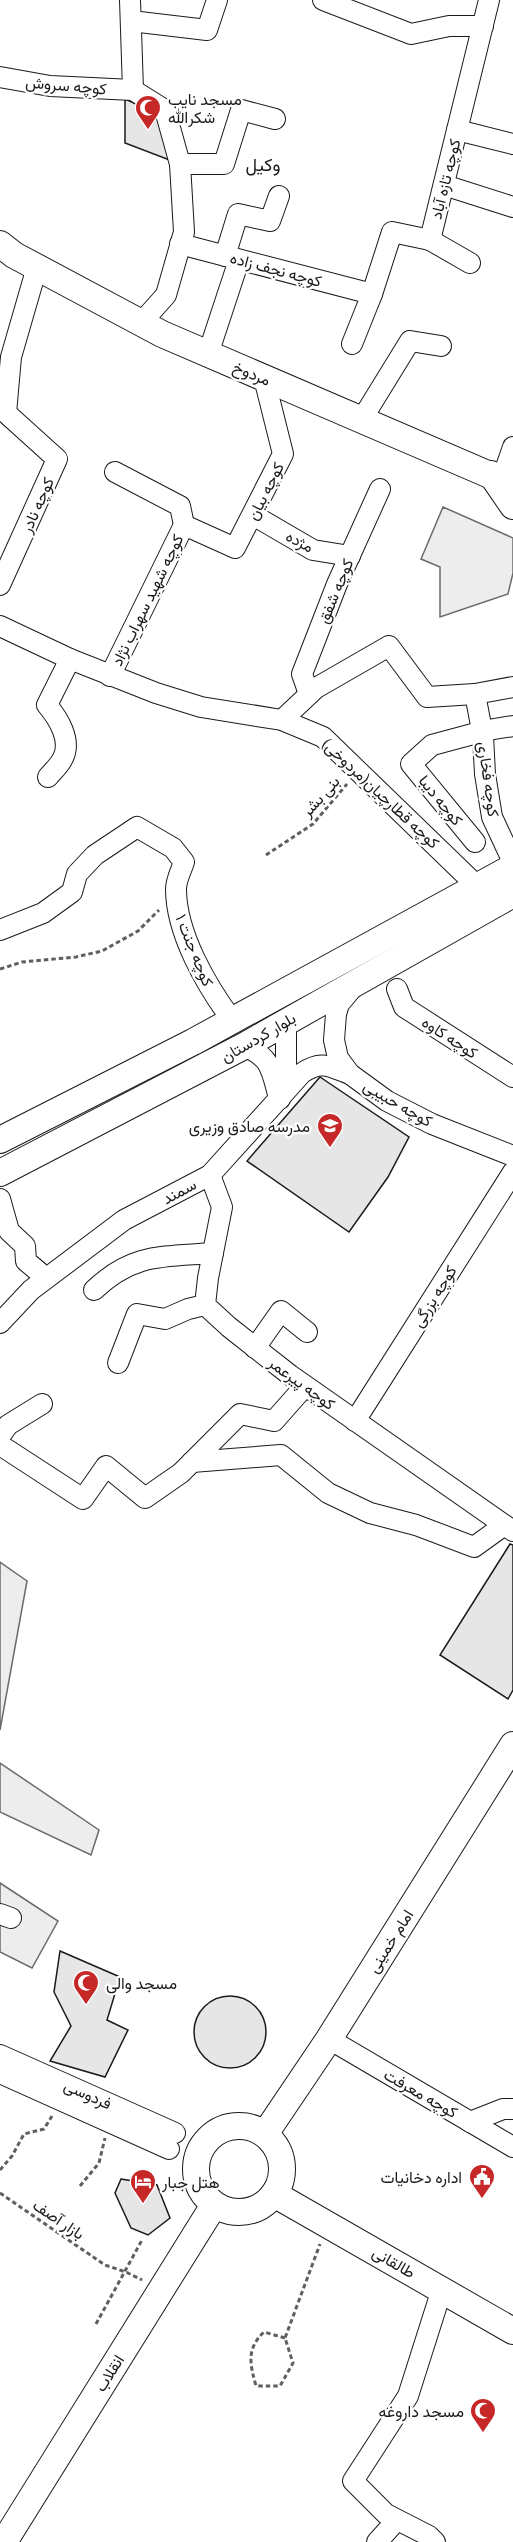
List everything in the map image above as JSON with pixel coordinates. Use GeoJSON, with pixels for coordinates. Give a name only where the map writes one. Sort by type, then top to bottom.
{"type":"FeatureCollection","features":[{"type":"Feature","properties":{"kind":"main road","name":"مردوخ"},"geometry":{"type":"LineString","coordinates":[[0,244],[14,255],[141,323],[208,354],[505,476]]}},
{"type":"Feature","properties":{"kind":"main road"},"geometry":{"type":"LineString","coordinates":[[505,476],[513,506]]}},
{"type":"Feature","properties":{"kind":"main road","name":"بلوار کردستان"},"geometry":{"type":"LineString","coordinates":[[0,1140],[232,1020],[513,867]]}},
{"type":"Feature","properties":{"kind":"main road","name":"بلوار کردستان"},"geometry":{"type":"LineString","coordinates":[[0,1173],[244,1046],[513,894]]}},
{"type":"Feature","properties":{"kind":"main road","name":"امام خمینی"},"geometry":{"type":"LineString","coordinates":[[265,2134],[329,2039],[513,1745]]}},
{"type":"Feature","properties":{"kind":"main road"},"geometry":{"type":"LineString","coordinates":[[239,2126],[252,2128],[265,2134],[275,2145],[282,2170],[280,2183],[274,2194],[265,2204],[253,2210],[240,2212],[221,2208],[199,2187],[196,2175],[196,2163],[205,2142],[215,2133],[239,2126]]}},
{"type":"Feature","properties":{"kind":"main road","name":"طالقانی"},"geometry":{"type":"LineString","coordinates":[[274,2194],[513,2331]]}},
{"type":"Feature","properties":{"kind":"main road","name":"انقلاب"},"geometry":{"type":"LineString","coordinates":[[3,2542],[221,2208]]}},
{"type":"Feature","properties":{"kind":"main road","name":"انقلاب"},"geometry":{"type":"LineString","coordinates":[[20,2542],[221,2208]]}},
{"type":"Feature","properties":{"kind":"street"},"geometry":{"type":"LineString","coordinates":[[130,0],[133,90],[165,110],[180,164],[184,232],[166,295],[141,323]]}},
{"type":"Feature","properties":{"kind":"street"},"geometry":{"type":"LineString","coordinates":[[131,21],[207,30],[217,0]]}},
{"type":"Feature","properties":{"kind":"street"},"geometry":{"type":"LineString","coordinates":[[323,0],[411,34],[449,26],[483,26]]}},
{"type":"Feature","properties":{"kind":"street","name":"کوچه تازه آباد"},"geometry":{"type":"LineString","coordinates":[[352,344],[372,294],[392,232],[430,240],[489,0]]}},
{"type":"Feature","properties":{"kind":"street","name":"کوچه سروش"},"geometry":{"type":"LineString","coordinates":[[0,77],[50,86],[133,90]]}},
{"type":"Feature","properties":{"kind":"street"},"geometry":{"type":"LineString","coordinates":[[180,164],[224,164],[241,110],[275,119]]}},
{"type":"Feature","properties":{"kind":"street"},"geometry":{"type":"LineString","coordinates":[[457,130],[513,144]]}},
{"type":"Feature","properties":{"kind":"street"},"geometry":{"type":"LineString","coordinates":[[444,185],[513,207]]}},
{"type":"Feature","properties":{"kind":"street"},"geometry":{"type":"LineString","coordinates":[[208,354],[232,258],[238,214],[270,221],[279,196]]}},
{"type":"Feature","properties":{"kind":"street"},"geometry":{"type":"LineString","coordinates":[[430,240],[470,263]]}},
{"type":"Feature","properties":{"kind":"street","name":"کوچه نجف زاده"},"geometry":{"type":"LineString","coordinates":[[180,244],[372,294]]}},
{"type":"Feature","properties":{"kind":"street","name":"کوچه نادر"},"geometry":{"type":"LineString","coordinates":[[0,585],[57,459],[6,413],[5,355],[37,267]]}},
{"type":"Feature","properties":{"kind":"street"},"geometry":{"type":"LineString","coordinates":[[362,419],[410,341],[441,346]]}},
{"type":"Feature","properties":{"kind":"street","name":"کوچه بیان"},"geometry":{"type":"LineString","coordinates":[[184,525],[235,548],[253,515],[283,454],[264,378]]}},
{"type":"Feature","properties":{"kind":"street"},"geometry":{"type":"LineString","coordinates":[[505,476],[513,447]]}},
{"type":"Feature","properties":{"kind":"street"},"geometry":{"type":"LineString","coordinates":[[115,472],[180,506],[184,525]]}},
{"type":"Feature","properties":{"kind":"street","name":"کوچه شفق"},"geometry":{"type":"LineString","coordinates":[[309,694],[302,674],[380,489]]}},
{"type":"Feature","properties":{"kind":"street","name":"مژده"},"geometry":{"type":"LineString","coordinates":[[253,515],[313,550],[350,556]]}},
{"type":"Feature","properties":{"kind":"street","name":"کوچه شهید سهراب نژاد"},"geometry":{"type":"LineString","coordinates":[[110,676],[184,525]]}},
{"type":"Feature","properties":{"kind":"street","name":"کوچه قطارچیان(مردوخی)"},"geometry":{"type":"LineString","coordinates":[[0,626],[110,676],[201,707],[282,720],[323,736],[478,887]]}},
{"type":"Feature","properties":{"kind":"street"},"geometry":{"type":"LineString","coordinates":[[282,720],[309,694],[389,646],[427,696],[475,694],[513,687]]}},
{"type":"Feature","properties":{"kind":"street"},"geometry":{"type":"LineString","coordinates":[[48,777],[64,756],[65,736],[57,717],[46,705],[70,659]]}},
{"type":"Feature","properties":{"kind":"street","name":"کوچه فخاری"},"geometry":{"type":"LineString","coordinates":[[475,694],[492,817],[513,862]]}},
{"type":"Feature","properties":{"kind":"street"},"geometry":{"type":"LineString","coordinates":[[482,732],[513,726]]}},
{"type":"Feature","properties":{"kind":"street","name":"کوچه دیبا"},"geometry":{"type":"LineString","coordinates":[[475,842],[411,764],[432,746],[482,732]]}},
{"type":"Feature","properties":{"kind":"street","name":"کوچه جنت ۱"},"geometry":{"type":"LineString","coordinates":[[0,930],[43,913],[72,892],[77,874],[95,855],[137,827],[173,848],[184,862],[176,886],[178,914],[200,969],[213,994],[232,1020]]}},
{"type":"Feature","properties":{"kind":"street"},"geometry":{"type":"LineString","coordinates":[[449,858],[475,842],[499,832]]}},
{"type":"Feature","properties":{"kind":"street","name":"کوچه حبیبی"},"geometry":{"type":"LineString","coordinates":[[359,980],[339,1004],[336,1014],[334,1041],[338,1058],[350,1074],[387,1101],[432,1124],[510,1149]]}},
{"type":"Feature","properties":{"kind":"street","name":"کوچه کاوه"},"geometry":{"type":"LineString","coordinates":[[397,989],[404,1006],[513,1077]]}},
{"type":"Feature","properties":{"kind":"street"},"geometry":{"type":"LineString","coordinates":[[279,1100],[286,1066],[286,1021]]}},
{"type":"Feature","properties":{"kind":"street"},"geometry":{"type":"LineString","coordinates":[[244,1046],[260,1053],[269,1064],[279,1100]]}},
{"type":"Feature","properties":{"kind":"street","name":"سمند"},"geometry":{"type":"LineString","coordinates":[[0,1323],[31,1290],[124,1220],[210,1174],[302,1073],[314,1065],[329,1066],[350,1074]]}},
{"type":"Feature","properties":{"kind":"street","name":"کوچه بزرگی"},"geometry":{"type":"LineString","coordinates":[[355,1421],[513,1172]]}},
{"type":"Feature","properties":{"kind":"street"},"geometry":{"type":"LineString","coordinates":[[118,1363],[137,1314],[165,1319],[188,1309],[206,1305],[222,1207],[210,1174]]}},
{"type":"Feature","properties":{"kind":"street"},"geometry":{"type":"LineString","coordinates":[[0,1198],[9,1231],[25,1246],[26,1261],[46,1278]]}},
{"type":"Feature","properties":{"kind":"street"},"geometry":{"type":"LineString","coordinates":[[94,1290],[111,1273],[135,1262],[213,1253]]}},
{"type":"Feature","properties":{"kind":"street","name":"کوچه پیرعمر"},"geometry":{"type":"LineString","coordinates":[[206,1305],[255,1348],[305,1386],[508,1528]]}},
{"type":"Feature","properties":{"kind":"street"},"geometry":{"type":"LineString","coordinates":[[255,1348],[280,1311],[307,1332]]}},
{"type":"Feature","properties":{"kind":"street"},"geometry":{"type":"LineString","coordinates":[[0,1444],[83,1499],[106,1466],[145,1498],[181,1473],[240,1414],[274,1421],[305,1386]]}},
{"type":"Feature","properties":{"kind":"street"},"geometry":{"type":"LineString","coordinates":[[0,1436],[8,1425],[42,1404]]}},
{"type":"Feature","properties":{"kind":"street"},"geometry":{"type":"LineString","coordinates":[[192,1462],[281,1455],[328,1493],[370,1513],[416,1525],[474,1547],[508,1528]]}},
{"type":"Feature","properties":{"kind":"street","name":"کوچه معرفت"},"geometry":{"type":"LineString","coordinates":[[329,2039],[513,2147]]}},
{"type":"Feature","properties":{"kind":"street","name":"فردوسی"},"geometry":{"type":"LineString","coordinates":[[0,2055],[172,2141],[110,2123],[0,2073]]}},
{"type":"Feature","properties":{"kind":"street"},"geometry":{"type":"LineString","coordinates":[[470,2122],[503,2109],[513,2109]]}},
{"type":"Feature","properties":{"kind":"street"},"geometry":{"type":"LineString","coordinates":[[435,2542],[429,2536],[386,2514],[353,2481],[408,2396],[442,2289]]}},
{"type":"Feature","properties":{"kind":"street"},"geometry":{"type":"LineString","coordinates":[[377,2542],[397,2520]]}},
{"type":"Feature","properties":{"kind":"path","name":"بنی بشر"},"geometry":{"type":"LineString","coordinates":[[266,855],[312,824],[359,770]]}},
{"type":"Feature","properties":{"kind":"path"},"geometry":{"type":"LineString","coordinates":[[0,969],[22,962],[76,957],[102,951],[138,931],[159,910],[176,886]]}},
{"type":"Feature","properties":{"kind":"path"},"geometry":{"type":"LineString","coordinates":[[0,2170],[12,2156],[24,2134],[44,2129],[62,2101]]}},
{"type":"Feature","properties":{"kind":"path"},"geometry":{"type":"LineString","coordinates":[[80,2186],[99,2163],[110,2123]]}},
{"type":"Feature","properties":{"kind":"path","name":"بازار آصف"},"geometry":{"type":"LineString","coordinates":[[0,2193],[105,2265],[143,2280]]}},
{"type":"Feature","properties":{"kind":"path"},"geometry":{"type":"LineString","coordinates":[[96,2324],[142,2240]]}},
{"type":"Feature","properties":{"kind":"path"},"geometry":{"type":"LineString","coordinates":[[285,2338],[264,2332],[254,2341],[250,2363],[256,2386],[280,2386],[293,2363],[285,2338],[320,2242]]}},
{"type":"Feature","properties":{"kind":"shaded area"},"geometry":{"type":"Polygon","coordinates":[[[443,507],[513,538],[513,573],[508,594],[440,617],[440,567],[421,559],[443,507]]]}},
{"type":"Feature","properties":{"kind":"shaded area"},"geometry":{"type":"Polygon","coordinates":[[[0,1562],[27,1581],[0,1730],[0,1562]]]}},
{"type":"Feature","properties":{"kind":"shaded area"},"geometry":{"type":"Polygon","coordinates":[[[0,1763],[99,1830],[91,1855],[0,1812],[0,1763]]]}},
{"type":"Feature","properties":{"kind":"shaded area"},"geometry":{"type":"Polygon","coordinates":[[[0,1883],[58,1921],[32,1968],[0,1952],[0,1883]]]}},
{"type":"Feature","properties":{"kind":"building","name":"مسجد نایب شکرالله"},"geometry":{"type":"Polygon","coordinates":[[[125,99],[167,118],[180,164],[125,143],[125,99]]]}},
{"type":"Feature","properties":{"kind":"building","name":"مدرسه صادق وزیری"},"geometry":{"type":"Polygon","coordinates":[[[320,1077],[409,1137],[388,1177],[349,1232],[247,1161],[320,1077]]]}},
{"type":"Feature","properties":{"kind":"building"},"geometry":{"type":"Polygon","coordinates":[[[510,1544],[513,1545],[513,1690],[508,1699],[440,1655],[510,1544]]]}},
{"type":"Feature","properties":{"kind":"building","name":"مسجد والی"},"geometry":{"type":"Polygon","coordinates":[[[60,1951],[120,1977],[107,2020],[128,2030],[105,2077],[50,2061],[71,2026],[54,1992],[60,1951]]]}},
{"type":"Feature","properties":{"kind":"building"},"geometry":{"type":"Polygon","coordinates":[[[230,1996],[244,1999],[256,2006],[263,2018],[266,2032],[263,2046],[256,2058],[244,2065],[230,2068],[216,2065],[204,2058],[197,2046],[194,2032],[197,2018],[204,2006],[216,1999],[230,1996]]]}},
{"type":"Feature","properties":{"kind":"building","name":"هتل جبار"},"geometry":{"type":"Polygon","coordinates":[[[121,2179],[157,2185],[170,2218],[148,2235],[131,2228],[115,2193],[121,2179]]]}},
{"type":"Feature","properties":{"kind":"place","name":"مسجد نایب شکرالله"},"geometry":{"type":"Point","coordinates":[148,131]}},
{"type":"Feature","properties":{"kind":"place","name":"مدرسه صادق وزیری"},"geometry":{"type":"Point","coordinates":[330,1149]}},
{"type":"Feature","properties":{"kind":"place","name":"مسجد والی"},"geometry":{"type":"Point","coordinates":[86,2006]}},
{"type":"Feature","properties":{"kind":"place","name":"اداره دخانیات"},"geometry":{"type":"Point","coordinates":[482,2200]}},
{"type":"Feature","properties":{"kind":"place","name":"هتل جبار"},"geometry":{"type":"Point","coordinates":[143,2205]}},
{"type":"Feature","properties":{"kind":"place","name":"مسجد داروغه"},"geometry":{"type":"Point","coordinates":[483,2434]}},
{"type":"Feature","properties":{"kind":"district","name":"وکیل"},"geometry":{"type":"Point","coordinates":[263,165]}}]}
